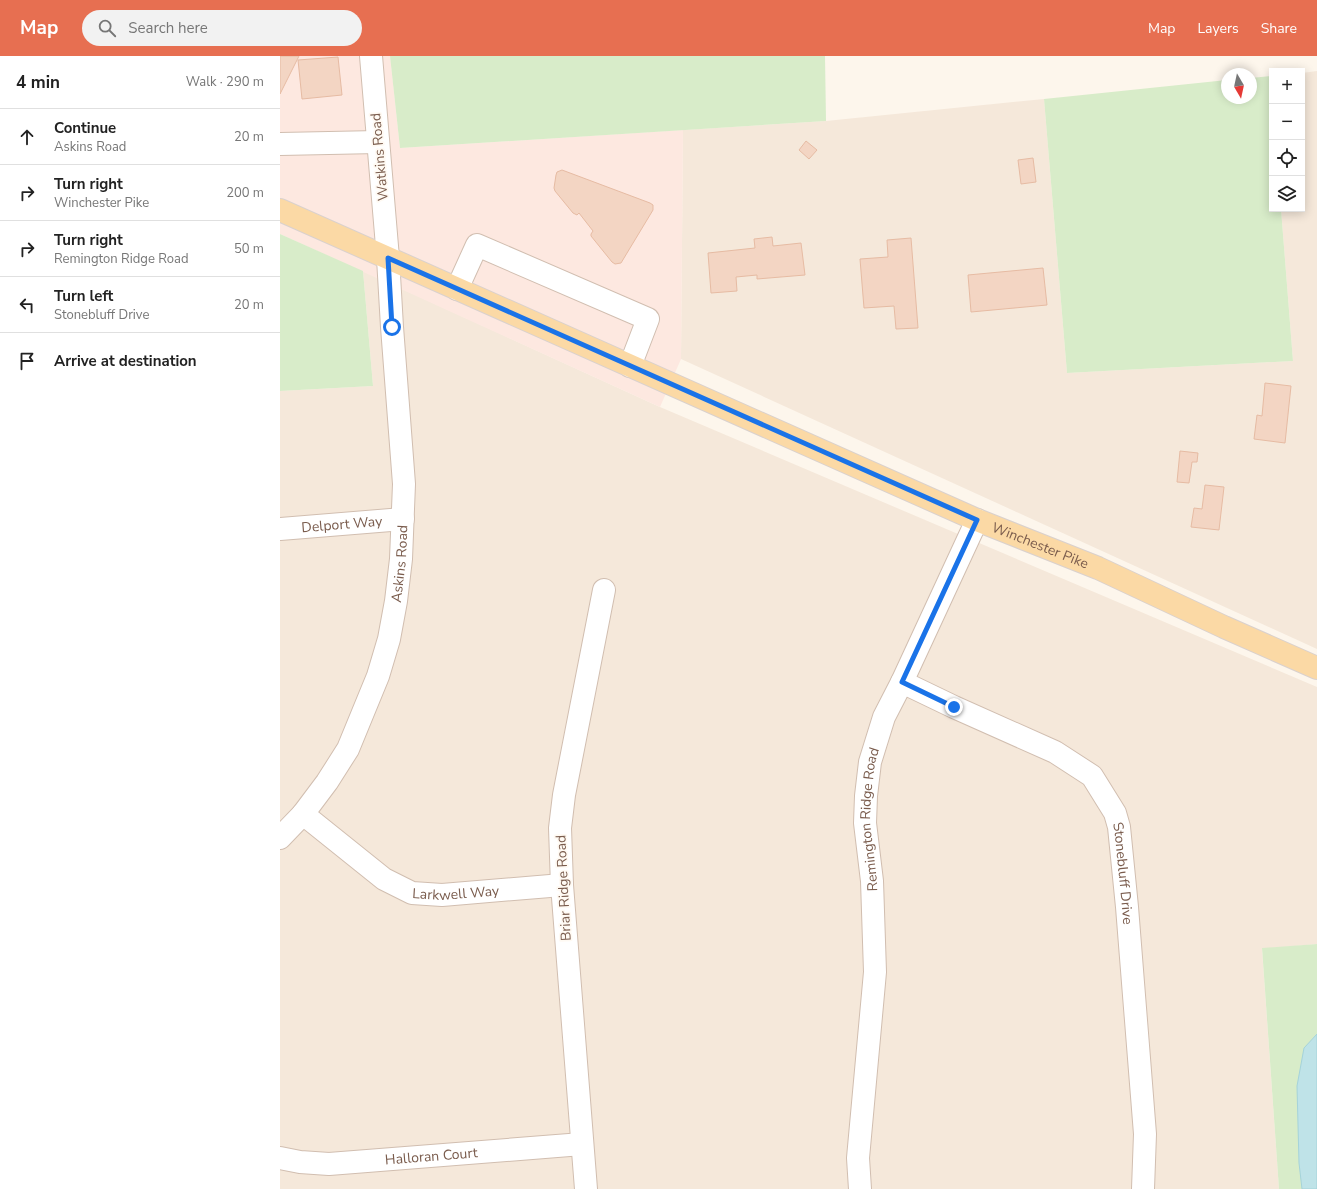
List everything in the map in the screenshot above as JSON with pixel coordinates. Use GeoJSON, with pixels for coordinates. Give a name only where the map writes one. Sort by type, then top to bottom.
{"type":"FeatureCollection","features":[{"type":"Feature","properties":{"kind":"main road","name":"Winchester Pike"},"geometry":{"type":"LineString","coordinates":[[280,210],[977,520],[1098,568],[1224,627],[1317,668]]}},
{"type":"Feature","properties":{"kind":"street","name":"Watkins Road"},"geometry":{"type":"LineString","coordinates":[[371,56],[388,258]]}},
{"type":"Feature","properties":{"kind":"street"},"geometry":{"type":"LineString","coordinates":[[280,144],[378,142]]}},
{"type":"Feature","properties":{"kind":"street"},"geometry":{"type":"LineString","coordinates":[[457,289],[477,244],[648,319],[630,366]]}},
{"type":"Feature","properties":{"kind":"street","name":"Askins Road"},"geometry":{"type":"LineString","coordinates":[[280,838],[328,782],[348,749],[378,676],[389,639],[401,559],[404,484],[388,258]]}},
{"type":"Feature","properties":{"kind":"street","name":"Delport Way"},"geometry":{"type":"LineString","coordinates":[[280,529],[403,519]]}},
{"type":"Feature","properties":{"kind":"street","name":"Remington Ridge Road"},"geometry":{"type":"LineString","coordinates":[[860,1189],[858,1158],[876,972],[872,880],[865,823],[866,796],[870,762],[884,717],[902,682],[977,520]]}},
{"type":"Feature","properties":{"kind":"street","name":"Briar Ridge Road"},"geometry":{"type":"LineString","coordinates":[[586,1189],[562,885],[560,828],[564,795],[604,590]]}},
{"type":"Feature","properties":{"kind":"street","name":"Stonebluff Drive"},"geometry":{"type":"LineString","coordinates":[[902,682],[1055,752],[1092,776],[1115,814],[1119,827],[1127,907],[1144,1134],[1143,1189]]}},
{"type":"Feature","properties":{"kind":"street","name":"Larkwell Way"},"geometry":{"type":"LineString","coordinates":[[302,814],[384,879],[412,893],[442,895],[562,885]]}},
{"type":"Feature","properties":{"kind":"street","name":"Halloran Court"},"geometry":{"type":"LineString","coordinates":[[280,1158],[300,1162],[329,1164],[582,1144]]}},
{"type":"Feature","properties":{"kind":"shaded area"},"geometry":{"type":"Polygon","coordinates":[[[280,56],[390,56],[400,148],[683,130],[681,359],[660,407],[280,234],[280,56]]]}},
{"type":"Feature","properties":{"kind":"shaded area"},"geometry":{"type":"Polygon","coordinates":[[[1317,71],[1317,649],[681,359],[683,130],[826,121],[1044,99],[1067,373],[1293,361],[1281,212],[1305,212],[1305,73],[1317,71]]]}},
{"type":"Feature","properties":{"kind":"shaded area"},"geometry":{"type":"Polygon","coordinates":[[[363,271],[660,407],[1317,687],[1317,944],[1262,949],[1279,1189],[280,1189],[280,391],[373,386],[363,271]]]}},
{"type":"Feature","properties":{"kind":"green space"},"geometry":{"type":"Polygon","coordinates":[[[390,56],[825,56],[826,121],[400,148],[390,56]]]}},
{"type":"Feature","properties":{"kind":"green space"},"geometry":{"type":"Polygon","coordinates":[[[1269,76],[1269,212],[1281,212],[1293,361],[1067,373],[1044,99],[1221,81],[1221,104],[1257,104],[1257,77],[1269,76]]]}},
{"type":"Feature","properties":{"kind":"green space"},"geometry":{"type":"Polygon","coordinates":[[[280,234],[363,271],[373,386],[280,391],[280,234]]]}},
{"type":"Feature","properties":{"kind":"green space"},"geometry":{"type":"Polygon","coordinates":[[[1317,944],[1317,1189],[1279,1189],[1262,948],[1317,944]]]}},
{"type":"Feature","properties":{"kind":"water"},"geometry":{"type":"Polygon","coordinates":[[[1317,1034],[1317,1189],[1302,1189],[1299,1163],[1297,1086],[1304,1048],[1317,1034]]]}},
{"type":"Feature","properties":{"kind":"building"},"geometry":{"type":"Polygon","coordinates":[[[280,56],[299,56],[280,94],[280,56]]]}},
{"type":"Feature","properties":{"kind":"building"},"geometry":{"type":"Polygon","coordinates":[[[338,57],[342,95],[302,99],[298,60],[338,57]]]}},
{"type":"Feature","properties":{"kind":"building"},"geometry":{"type":"Polygon","coordinates":[[[806,141],[817,150],[809,159],[799,150],[806,141]]]}},
{"type":"Feature","properties":{"kind":"building"},"geometry":{"type":"Polygon","coordinates":[[[1033,158],[1036,182],[1021,184],[1018,160],[1033,158]]]}},
{"type":"Feature","properties":{"kind":"building"},"geometry":{"type":"Polygon","coordinates":[[[562,170],[653,205],[653,210],[621,263],[615,264],[612,262],[591,236],[593,231],[579,213],[577,215],[573,213],[555,191],[554,188],[557,172],[562,170]]]}},
{"type":"Feature","properties":{"kind":"building"},"geometry":{"type":"Polygon","coordinates":[[[772,237],[773,246],[801,243],[805,275],[757,279],[757,275],[736,277],[737,291],[711,293],[708,253],[755,248],[754,239],[772,237]]]}},
{"type":"Feature","properties":{"kind":"building"},"geometry":{"type":"Polygon","coordinates":[[[911,238],[918,328],[896,329],[894,306],[864,308],[860,259],[888,257],[887,240],[911,238]]]}},
{"type":"Feature","properties":{"kind":"building"},"geometry":{"type":"Polygon","coordinates":[[[1043,268],[1047,305],[971,312],[968,275],[1043,268]]]}},
{"type":"Feature","properties":{"kind":"building"},"geometry":{"type":"Polygon","coordinates":[[[1265,383],[1291,386],[1285,443],[1254,439],[1257,415],[1262,416],[1265,383]]]}},
{"type":"Feature","properties":{"kind":"building"},"geometry":{"type":"Polygon","coordinates":[[[1180,451],[1198,453],[1197,462],[1192,462],[1189,483],[1177,482],[1180,451]]]}},
{"type":"Feature","properties":{"kind":"building"},"geometry":{"type":"Polygon","coordinates":[[[1205,485],[1224,487],[1219,530],[1191,527],[1194,508],[1202,509],[1205,485]]]}},
{"type":"Feature","properties":{"kind":"route"},"geometry":{"type":"LineString","coordinates":[[392,327],[388,258],[977,520],[902,682],[954,707]]}}]}
